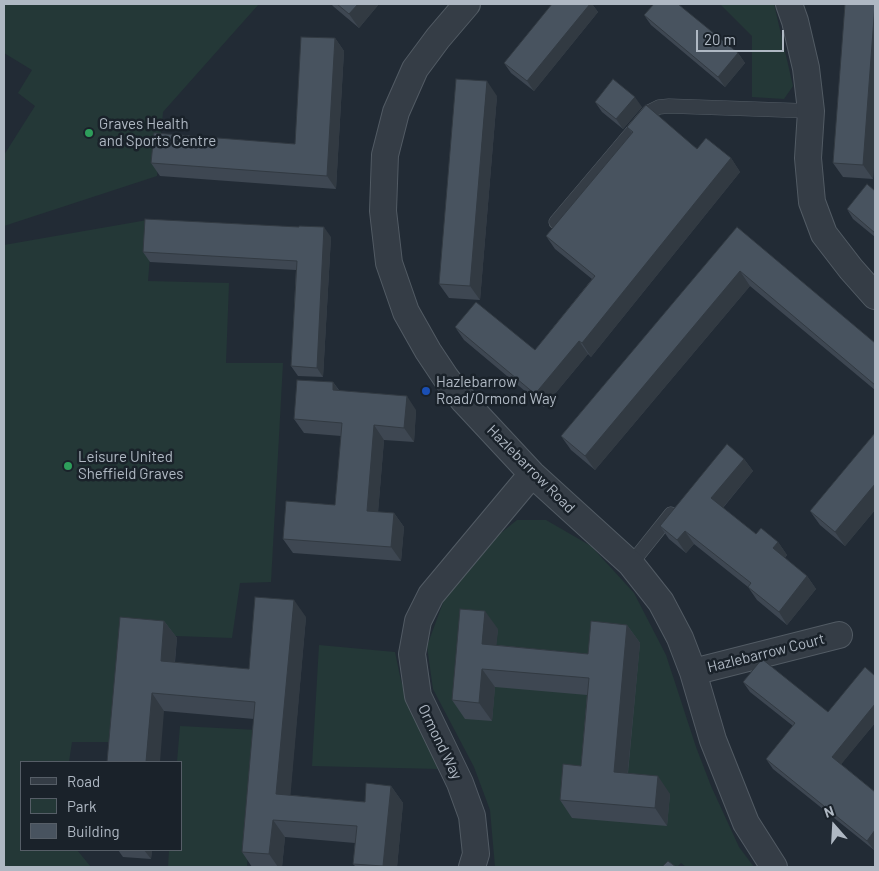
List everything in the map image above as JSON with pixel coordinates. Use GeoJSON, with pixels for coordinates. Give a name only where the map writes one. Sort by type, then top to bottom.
{"type":"FeatureCollection","features":[{"type":"Feature","properties":{"kind":"street","name":"Hazlebarrow Road"},"geometry":{"type":"LineString","coordinates":[[467,4],[415,68],[396,112],[385,154],[382,211],[389,263],[406,312],[441,371],[464,401],[532,474],[631,564],[661,602],[680,638],[693,672],[713,740],[746,823],[774,867]]}},
{"type":"Feature","properties":{"kind":"street"},"geometry":{"type":"LineString","coordinates":[[789,4],[806,68],[811,111],[808,158],[812,202],[824,234],[875,296]]}},
{"type":"Feature","properties":{"kind":"street","name":"Ormond Way"},"geometry":{"type":"LineString","coordinates":[[472,867],[476,854],[472,816],[460,783],[418,696],[412,654],[418,621],[431,595],[532,474]]}},
{"type":"Feature","properties":{"kind":"street","name":"Hazlebarrow Court"},"geometry":{"type":"LineString","coordinates":[[693,672],[840,635]]}},
{"type":"Feature","properties":{"kind":"lane"},"geometry":{"type":"LineString","coordinates":[[556,222],[649,112],[659,107],[811,111]]}},
{"type":"Feature","properties":{"kind":"lane"},"geometry":{"type":"LineString","coordinates":[[631,564],[678,506]]}},
{"type":"Feature","properties":{"kind":"green space","name":"Graves Health and Sports Centre"},"geometry":{"type":"Polygon","coordinates":[[[4,4],[259,4],[163,112],[157,176],[4,226],[4,155],[35,106],[18,93],[32,70],[4,53],[4,4]]]}},
{"type":"Feature","properties":{"kind":"green space"},"geometry":{"type":"Polygon","coordinates":[[[720,4],[774,4],[793,86],[784,99],[752,97],[752,36],[720,4]]]}},
{"type":"Feature","properties":{"kind":"green space"},"geometry":{"type":"Polygon","coordinates":[[[153,219],[148,281],[229,283],[226,363],[283,363],[271,582],[240,583],[232,638],[119,634],[122,742],[72,742],[69,761],[20,761],[20,851],[78,851],[91,867],[4,867],[4,245],[153,219]]]}},
{"type":"Feature","properties":{"kind":"green space"},"geometry":{"type":"Polygon","coordinates":[[[517,520],[546,520],[591,546],[634,593],[666,655],[696,747],[711,786],[739,847],[754,867],[686,867],[681,863],[677,867],[495,867],[490,810],[474,767],[433,689],[427,646],[444,600],[491,541],[517,520]]]}},
{"type":"Feature","properties":{"kind":"green space"},"geometry":{"type":"Polygon","coordinates":[[[319,645],[395,652],[401,681],[439,769],[312,766],[319,645]]]}},
{"type":"Feature","properties":{"kind":"green space"},"geometry":{"type":"Polygon","coordinates":[[[180,726],[257,730],[247,867],[168,867],[169,851],[182,851],[182,761],[177,761],[180,726]]]}},
{"type":"Feature","properties":{"kind":"building"},"geometry":{"type":"Polygon","coordinates":[[[337,4],[358,4],[349,14],[337,4]]]}},
{"type":"Feature","properties":{"kind":"building"},"geometry":{"type":"Polygon","coordinates":[[[552,4],[590,4],[527,81],[504,63],[552,4]]]}},
{"type":"Feature","properties":{"kind":"building"},"geometry":{"type":"Polygon","coordinates":[[[654,4],[678,4],[738,53],[718,77],[644,15],[654,4]]]}},
{"type":"Feature","properties":{"kind":"building"},"geometry":{"type":"Polygon","coordinates":[[[845,4],[875,4],[863,165],[833,163],[845,4]]]}},
{"type":"Feature","properties":{"kind":"building"},"geometry":{"type":"Polygon","coordinates":[[[301,37],[335,38],[327,176],[151,163],[154,133],[295,144],[301,37]]]}},
{"type":"Feature","properties":{"kind":"building"},"geometry":{"type":"Polygon","coordinates":[[[456,79],[487,81],[470,286],[439,284],[456,79]]]}},
{"type":"Feature","properties":{"kind":"building"},"geometry":{"type":"Polygon","coordinates":[[[613,79],[635,97],[616,119],[595,102],[613,79]]]}},
{"type":"Feature","properties":{"kind":"building"},"geometry":{"type":"Polygon","coordinates":[[[646,105],[697,149],[706,138],[731,158],[582,343],[579,341],[535,394],[455,327],[476,302],[535,350],[595,276],[546,236],[633,132],[627,127],[646,105]]]}},
{"type":"Feature","properties":{"kind":"building"},"geometry":{"type":"Polygon","coordinates":[[[867,184],[875,191],[875,233],[847,209],[867,184]]]}},
{"type":"Feature","properties":{"kind":"building"},"geometry":{"type":"Polygon","coordinates":[[[145,219],[324,227],[317,368],[291,366],[297,261],[143,252],[145,219]]]}},
{"type":"Feature","properties":{"kind":"building"},"geometry":{"type":"Polygon","coordinates":[[[737,227],[875,343],[875,385],[740,271],[585,456],[561,436],[737,227]]]}},
{"type":"Feature","properties":{"kind":"building"},"geometry":{"type":"Polygon","coordinates":[[[297,380],[333,382],[333,390],[407,396],[404,428],[374,425],[367,511],[394,513],[391,547],[283,539],[286,501],[335,505],[342,423],[294,419],[297,380]]]}},
{"type":"Feature","properties":{"kind":"building"},"geometry":{"type":"Polygon","coordinates":[[[875,433],[875,484],[835,532],[810,511],[875,433]]]}},
{"type":"Feature","properties":{"kind":"building"},"geometry":{"type":"Polygon","coordinates":[[[727,444],[744,459],[711,498],[756,534],[761,528],[778,542],[773,548],[807,576],[779,612],[748,587],[751,583],[685,531],[677,540],[660,526],[727,444]]]}},
{"type":"Feature","properties":{"kind":"building"},"geometry":{"type":"Polygon","coordinates":[[[255,597],[294,600],[276,794],[365,802],[366,783],[391,786],[383,866],[353,864],[357,826],[273,820],[269,854],[242,852],[255,702],[152,693],[146,761],[107,761],[120,617],[164,621],[161,661],[249,669],[255,597]]]}},
{"type":"Feature","properties":{"kind":"building"},"geometry":{"type":"Polygon","coordinates":[[[460,609],[485,611],[482,644],[588,654],[591,621],[627,625],[614,772],[658,776],[655,808],[560,800],[563,764],[581,766],[589,678],[482,669],[479,703],[452,700],[460,609]]]}},
{"type":"Feature","properties":{"kind":"building"},"geometry":{"type":"Polygon","coordinates":[[[762,659],[828,712],[865,667],[875,676],[875,704],[832,757],[875,792],[875,830],[867,841],[766,759],[795,723],[743,682],[762,659]]]}},
{"type":"Feature","properties":{"kind":"building"},"geometry":{"type":"Polygon","coordinates":[[[668,861],[676,867],[662,867],[668,861]]]}},
{"type":"Feature","properties":{"kind":"place","name":"Graves Health and Sports Centre"},"geometry":{"type":"Point","coordinates":[89,133]}},
{"type":"Feature","properties":{"kind":"place","name":"Hazlebarrow Road/Ormond Way"},"geometry":{"type":"Point","coordinates":[426,391]}},
{"type":"Feature","properties":{"kind":"place","name":"Leisure United Sheffield Graves"},"geometry":{"type":"Point","coordinates":[68,466]}}]}
